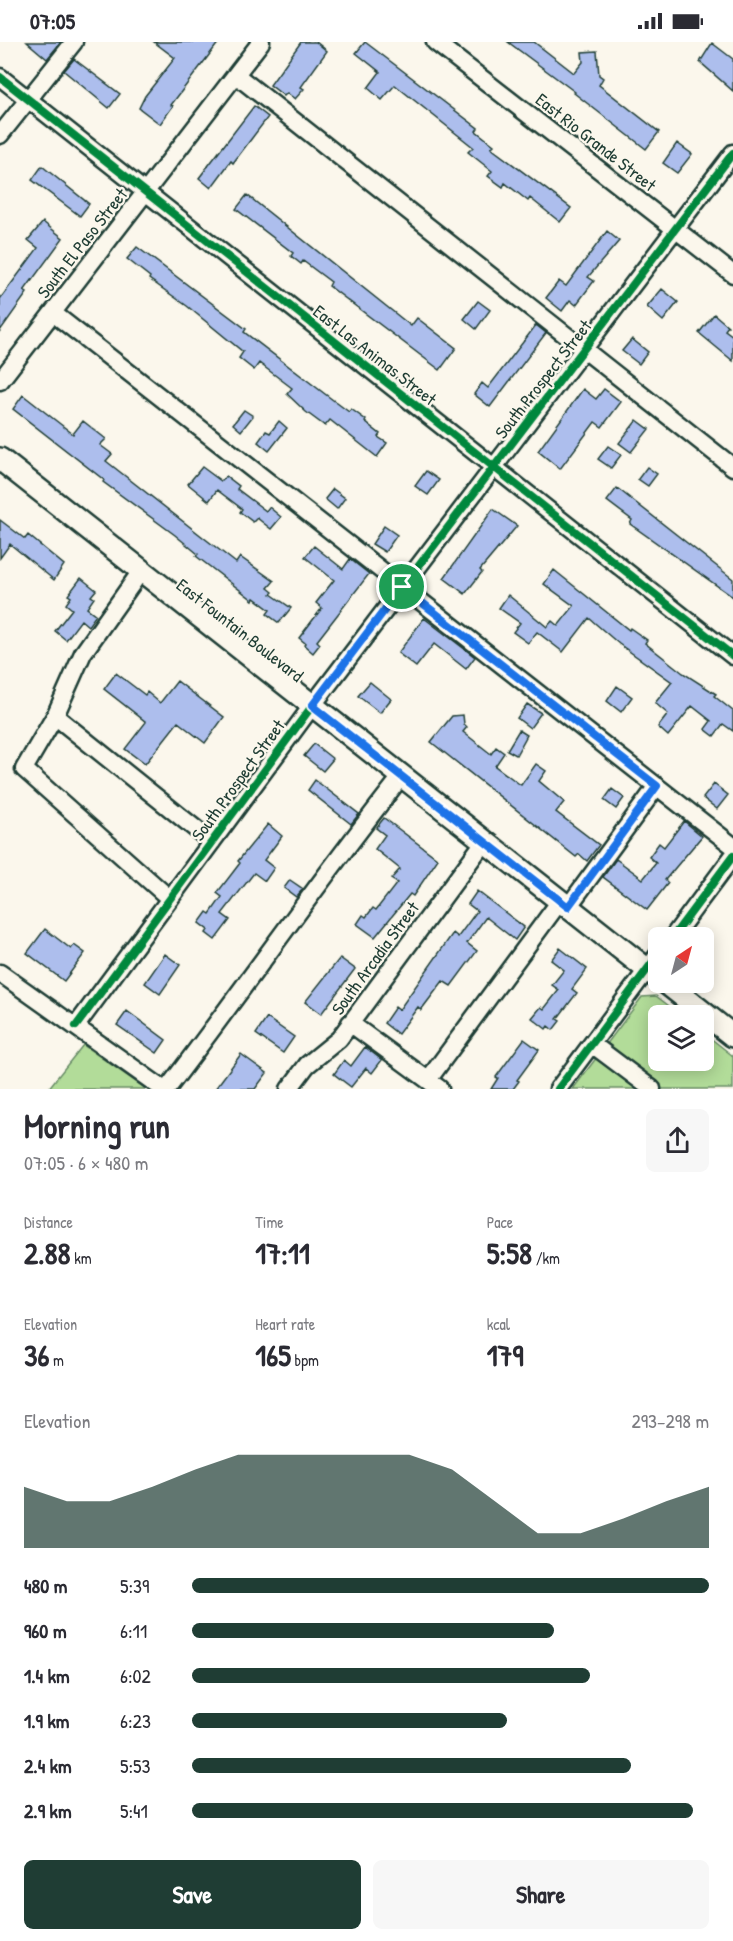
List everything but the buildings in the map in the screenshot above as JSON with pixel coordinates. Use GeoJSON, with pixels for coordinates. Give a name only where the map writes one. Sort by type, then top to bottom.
{"type":"FeatureCollection","features":[{"type":"Feature","properties":{"kind":"main road","name":"East Fountain Boulevard"},"geometry":{"type":"LineString","coordinates":[[0,459],[484,842],[564,904],[648,962]]}},
{"type":"Feature","properties":{"kind":"main road"},"geometry":{"type":"LineString","coordinates":[[679,993],[733,1036]]}},
{"type":"Feature","properties":{"kind":"street"},"geometry":{"type":"LineString","coordinates":[[0,135],[74,42]]}},
{"type":"Feature","properties":{"kind":"street","name":"South El Paso Street"},"geometry":{"type":"LineString","coordinates":[[0,381],[261,42]]}},
{"type":"Feature","properties":{"kind":"street","name":"East Rio Grande Street"},"geometry":{"type":"LineString","coordinates":[[435,42],[733,274]]}},
{"type":"Feature","properties":{"kind":"street"},"geometry":{"type":"LineString","coordinates":[[236,75],[733,466]]}},
{"type":"Feature","properties":{"kind":"street","name":"East Las Animas Street"},"geometry":{"type":"LineString","coordinates":[[0,77],[733,656]]}},
{"type":"Feature","properties":{"kind":"street","name":"South Prospect Street"},"geometry":{"type":"LineString","coordinates":[[76,1026],[312,706],[733,153]]}},
{"type":"Feature","properties":{"kind":"street"},"geometry":{"type":"LineString","coordinates":[[53,313],[733,846]]}},
{"type":"Feature","properties":{"kind":"street"},"geometry":{"type":"LineString","coordinates":[[141,571],[83,653],[55,716],[24,769],[170,899]]}},
{"type":"Feature","properties":{"kind":"street"},"geometry":{"type":"LineString","coordinates":[[55,716],[212,842]]}},
{"type":"Feature","properties":{"kind":"street"},"geometry":{"type":"LineString","coordinates":[[0,973],[165,1089],[310,898],[344,849],[401,777]]}},
{"type":"Feature","properties":{"kind":"street"},"geometry":{"type":"LineString","coordinates":[[350,1023],[434,1085],[564,904],[657,786]]}},
{"type":"Feature","properties":{"kind":"street","name":"South Arcadia Street"},"geometry":{"type":"LineString","coordinates":[[289,1089],[307,1065],[339,1039],[484,842]]}},
{"type":"Feature","properties":{"kind":"street"},"geometry":{"type":"LineString","coordinates":[[680,927],[733,856]]}},
{"type":"Feature","properties":{"kind":"street"},"geometry":{"type":"LineString","coordinates":[[558,1089],[648,976]]}},
{"type":"Feature","properties":{"kind":"street"},"geometry":{"type":"LineString","coordinates":[[592,1044],[652,1089]]}},
{"type":"Feature","properties":{"kind":"green space"},"geometry":{"type":"Polygon","coordinates":[[[656,996],[668,1005],[648,1005],[648,1071],[714,1071],[714,1041],[733,1056],[733,1089],[573,1089],[642,997],[656,996]]]}},
{"type":"Feature","properties":{"kind":"green space"},"geometry":{"type":"Polygon","coordinates":[[[83,1045],[146,1089],[48,1089],[83,1045]]]}},
{"type":"Feature","properties":{"kind":"cycle path"},"geometry":{"type":"LineString","coordinates":[[0,77],[733,656]]}},
{"type":"Feature","properties":{"kind":"cycle path"},"geometry":{"type":"LineString","coordinates":[[76,1026],[312,706],[733,153]]}},
{"type":"Feature","properties":{"kind":"cycle path"},"geometry":{"type":"LineString","coordinates":[[680,927],[733,856]]}},
{"type":"Feature","properties":{"kind":"cycle path"},"geometry":{"type":"LineString","coordinates":[[558,1089],[648,968]]}},
{"type":"Feature","properties":{"kind":"route"},"geometry":{"type":"LineString","coordinates":[[402,587],[657,786],[568,907],[312,706],[402,587]]}}]}
